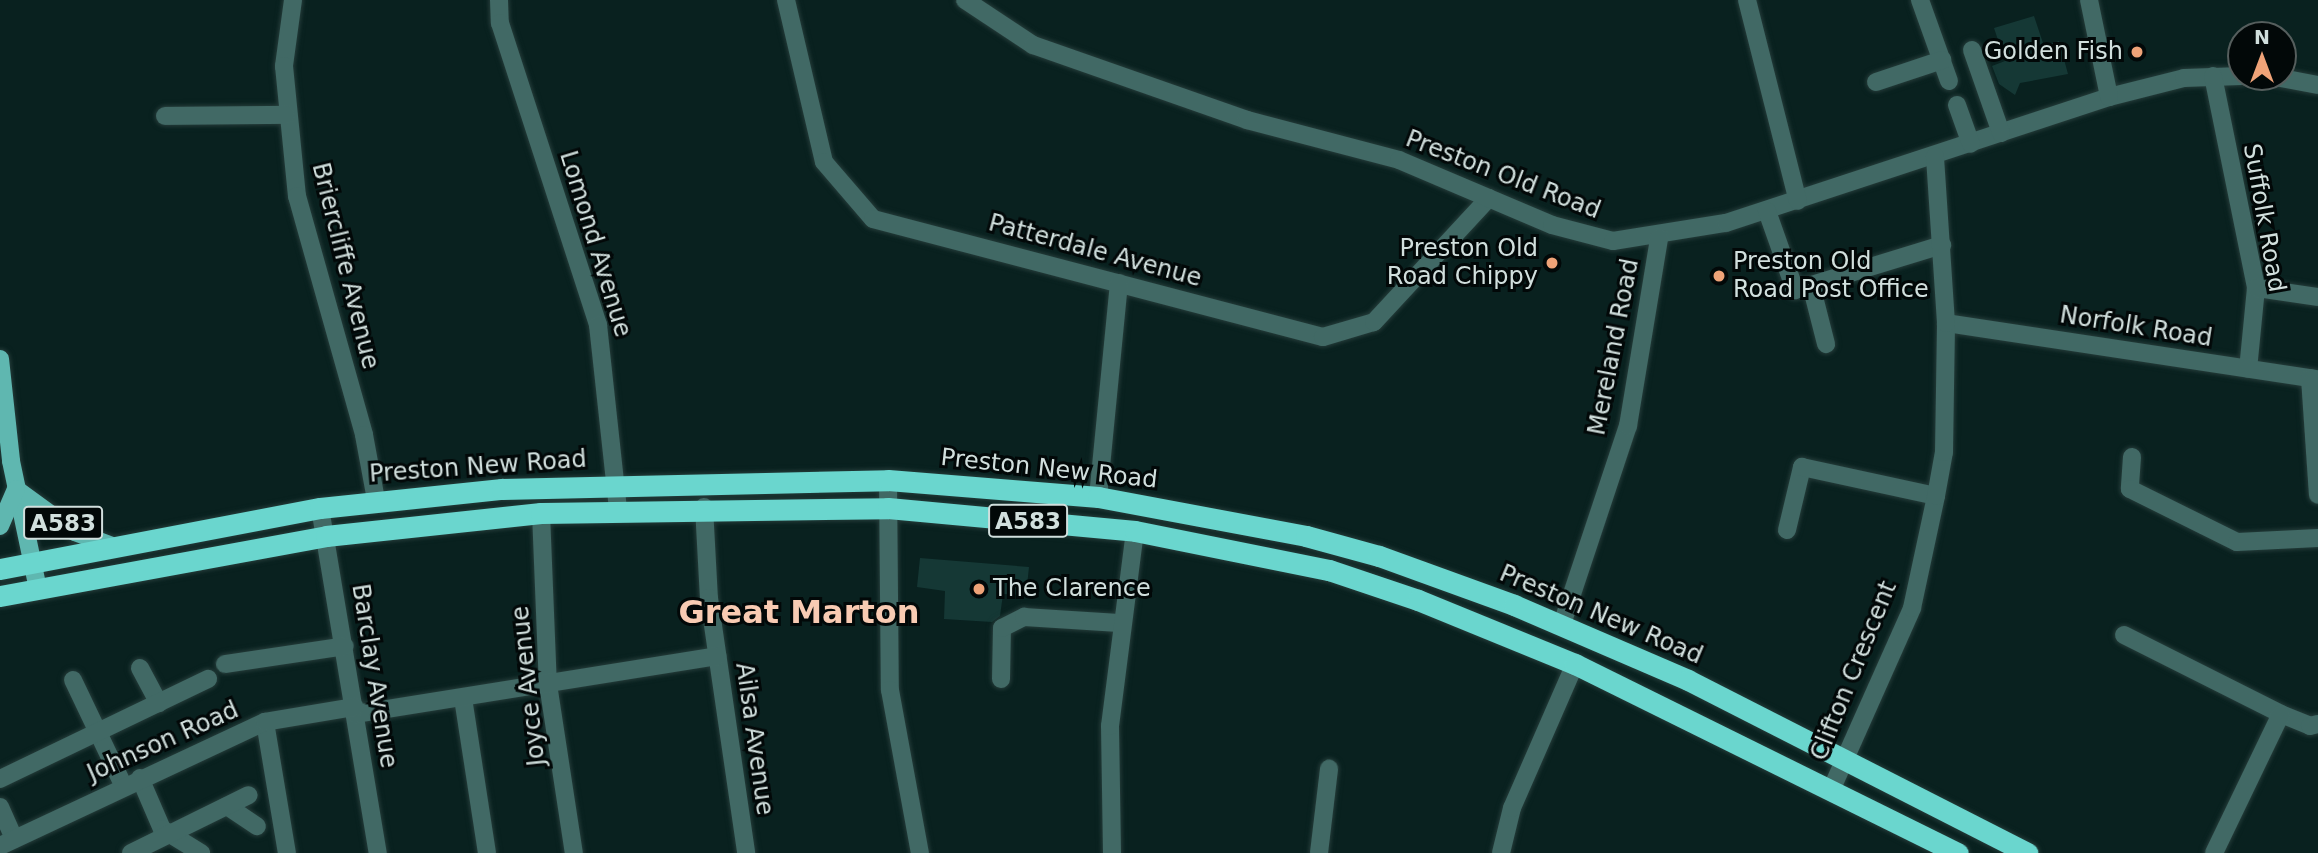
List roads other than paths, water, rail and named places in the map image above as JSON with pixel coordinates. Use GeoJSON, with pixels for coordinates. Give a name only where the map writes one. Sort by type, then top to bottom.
{"type":"FeatureCollection","features":[{"type":"Feature","properties":{"kind":"highway","name":"Preston New Road"},"geometry":{"type":"LineString","coordinates":[[0,569],[320,508],[376,500],[617,483],[888,480],[1098,497],[1221,516],[1379,556],[1562,624],[1846,759],[2028,853]]}},
{"type":"Feature","properties":{"kind":"highway","name":"Preston New Road"},"geometry":{"type":"LineString","coordinates":[[0,596],[326,536],[541,513],[618,508],[888,508],[1135,531],[1329,570],[1575,664],[1832,788],[1958,853]]}},
{"type":"Feature","properties":{"kind":"main road"},"geometry":{"type":"LineString","coordinates":[[0,359],[16,489],[38,589]]}},
{"type":"Feature","properties":{"kind":"main road","name":"A583"},"geometry":{"type":"LineString","coordinates":[[0,526],[16,489],[75,533],[115,547]]}},
{"type":"Feature","properties":{"kind":"street","name":"Briercliffe Avenue"},"geometry":{"type":"LineString","coordinates":[[293,0],[284,66],[286,115],[297,196],[364,435],[376,500]]}},
{"type":"Feature","properties":{"kind":"street","name":"Lomond Avenue"},"geometry":{"type":"LineString","coordinates":[[499,0],[500,23],[598,325],[618,508]]}},
{"type":"Feature","properties":{"kind":"street","name":"Patterdale Avenue"},"geometry":{"type":"LineString","coordinates":[[786,0],[824,162],[873,219],[1323,337],[1374,322],[1489,198]]}},
{"type":"Feature","properties":{"kind":"street","name":"Preston Old Road"},"geometry":{"type":"LineString","coordinates":[[965,0],[1033,45],[1247,120],[1399,160],[1589,237],[1659,238],[1767,211],[2109,97],[2213,76],[2227,76]]}},
{"type":"Feature","properties":{"kind":"street"},"geometry":{"type":"LineString","coordinates":[[1746,0],[1798,201]]}},
{"type":"Feature","properties":{"kind":"street"},"geometry":{"type":"LineString","coordinates":[[1920,0],[1949,81]]}},
{"type":"Feature","properties":{"kind":"street"},"geometry":{"type":"LineString","coordinates":[[2089,0],[2109,97]]}},
{"type":"Feature","properties":{"kind":"street"},"geometry":{"type":"LineString","coordinates":[[1972,50],[2001,133]]}},
{"type":"Feature","properties":{"kind":"street"},"geometry":{"type":"LineString","coordinates":[[1876,82],[1942,60]]}},
{"type":"Feature","properties":{"kind":"street","name":"Suffolk Road"},"geometry":{"type":"LineString","coordinates":[[2213,76],[2256,288],[2248,369]]}},
{"type":"Feature","properties":{"kind":"street"},"geometry":{"type":"LineString","coordinates":[[2297,81],[2318,85]]}},
{"type":"Feature","properties":{"kind":"street"},"geometry":{"type":"LineString","coordinates":[[1957,104],[1971,144]]}},
{"type":"Feature","properties":{"kind":"street"},"geometry":{"type":"LineString","coordinates":[[165,116],[286,115]]}},
{"type":"Feature","properties":{"kind":"street","name":"Clifton Crescent"},"geometry":{"type":"LineString","coordinates":[[1832,788],[1912,608],[1944,452],[1947,323],[1935,156]]}},
{"type":"Feature","properties":{"kind":"street"},"geometry":{"type":"LineString","coordinates":[[1767,211],[1795,290],[1942,245]]}},
{"type":"Feature","properties":{"kind":"street","name":"Mereland Road"},"geometry":{"type":"LineString","coordinates":[[1562,624],[1628,426],[1659,238]]}},
{"type":"Feature","properties":{"kind":"street"},"geometry":{"type":"LineString","coordinates":[[1098,497],[1119,283]]}},
{"type":"Feature","properties":{"kind":"street"},"geometry":{"type":"LineString","coordinates":[[1811,285],[1826,344]]}},
{"type":"Feature","properties":{"kind":"street"},"geometry":{"type":"LineString","coordinates":[[2256,288],[2318,297]]}},
{"type":"Feature","properties":{"kind":"street","name":"Norfolk Road"},"geometry":{"type":"LineString","coordinates":[[1947,323],[2314,378]]}},
{"type":"Feature","properties":{"kind":"street"},"geometry":{"type":"LineString","coordinates":[[2314,378],[2318,495]]}},
{"type":"Feature","properties":{"kind":"street"},"geometry":{"type":"LineString","coordinates":[[2132,457],[2130,489],[2236,542],[2318,538]]}},
{"type":"Feature","properties":{"kind":"street"},"geometry":{"type":"LineString","coordinates":[[1787,530],[1802,467],[1936,496]]}},
{"type":"Feature","properties":{"kind":"street"},"geometry":{"type":"LineString","coordinates":[[888,480],[890,690],[920,853]]}},
{"type":"Feature","properties":{"kind":"street","name":"Ailsa Avenue"},"geometry":{"type":"LineString","coordinates":[[704,506],[717,656],[746,853]]}},
{"type":"Feature","properties":{"kind":"street","name":"Barclay Avenue"},"geometry":{"type":"LineString","coordinates":[[320,508],[378,853]]}},
{"type":"Feature","properties":{"kind":"street","name":"Joyce Avenue"},"geometry":{"type":"LineString","coordinates":[[541,513],[548,684],[574,853]]}},
{"type":"Feature","properties":{"kind":"street"},"geometry":{"type":"LineString","coordinates":[[1112,853],[1110,726],[1119,623],[1135,531]]}},
{"type":"Feature","properties":{"kind":"street"},"geometry":{"type":"LineString","coordinates":[[1001,679],[1002,628],[1024,617],[1119,623]]}},
{"type":"Feature","properties":{"kind":"street"},"geometry":{"type":"LineString","coordinates":[[2124,635],[2281,714],[2310,726],[2318,724]]}},
{"type":"Feature","properties":{"kind":"street"},"geometry":{"type":"LineString","coordinates":[[225,664],[345,646]]}},
{"type":"Feature","properties":{"kind":"street","name":"Johnson Road"},"geometry":{"type":"LineString","coordinates":[[7,842],[265,722],[463,698],[717,656]]}},
{"type":"Feature","properties":{"kind":"street"},"geometry":{"type":"LineString","coordinates":[[1501,853],[1513,808],[1575,664]]}},
{"type":"Feature","properties":{"kind":"street"},"geometry":{"type":"LineString","coordinates":[[140,668],[159,703]]}},
{"type":"Feature","properties":{"kind":"street"},"geometry":{"type":"LineString","coordinates":[[0,779],[208,679]]}},
{"type":"Feature","properties":{"kind":"street"},"geometry":{"type":"LineString","coordinates":[[73,680],[123,786]]}},
{"type":"Feature","properties":{"kind":"street"},"geometry":{"type":"LineString","coordinates":[[463,698],[487,853]]}},
{"type":"Feature","properties":{"kind":"street"},"geometry":{"type":"LineString","coordinates":[[2214,853],[2281,714]]}},
{"type":"Feature","properties":{"kind":"street"},"geometry":{"type":"LineString","coordinates":[[265,722],[287,853]]}},
{"type":"Feature","properties":{"kind":"street"},"geometry":{"type":"LineString","coordinates":[[1319,853],[1329,769]]}},
{"type":"Feature","properties":{"kind":"street"},"geometry":{"type":"LineString","coordinates":[[140,778],[162,829],[201,853]]}},
{"type":"Feature","properties":{"kind":"street"},"geometry":{"type":"LineString","coordinates":[[131,853],[249,795]]}},
{"type":"Feature","properties":{"kind":"street"},"geometry":{"type":"LineString","coordinates":[[227,806],[257,826]]}},
{"type":"Feature","properties":{"kind":"street"},"geometry":{"type":"LineString","coordinates":[[0,807],[7,842]]}},
{"type":"Feature","properties":{"kind":"place","name":"Golden Fish"},"geometry":{"type":"Point","coordinates":[2137,52]}},
{"type":"Feature","properties":{"kind":"place","name":"Preston Old Road Chippy"},"geometry":{"type":"Point","coordinates":[1552,263]}},
{"type":"Feature","properties":{"kind":"place","name":"Preston Old Road Post Office"},"geometry":{"type":"Point","coordinates":[1719,276]}},
{"type":"Feature","properties":{"kind":"place","name":"The Clarence"},"geometry":{"type":"Point","coordinates":[979,589]}},
{"type":"Feature","properties":{"kind":"district","name":"Great Marton"},"geometry":{"type":"Point","coordinates":[799,612]}}]}
